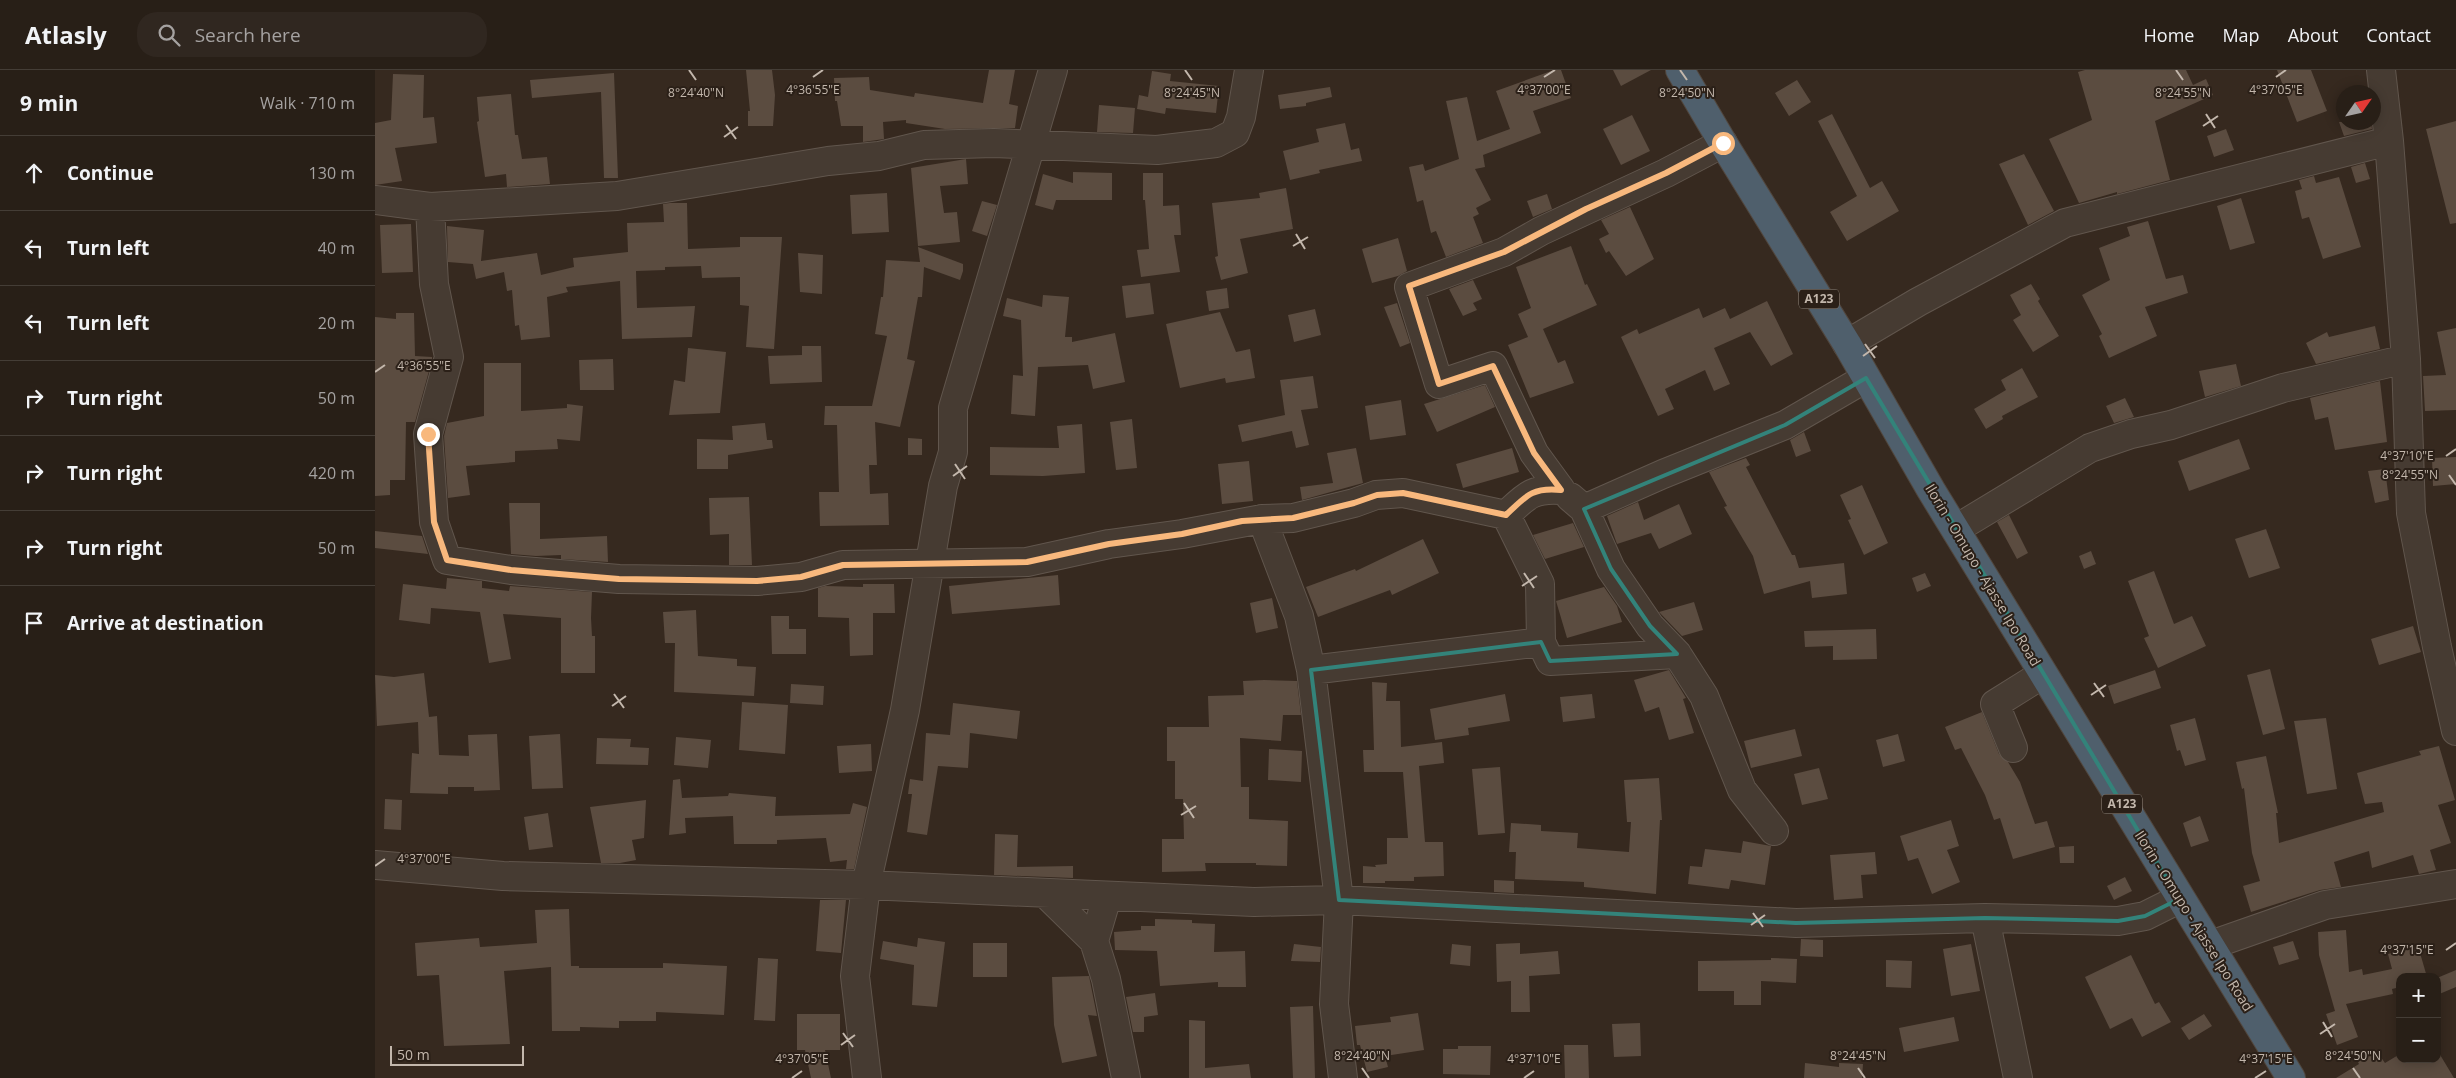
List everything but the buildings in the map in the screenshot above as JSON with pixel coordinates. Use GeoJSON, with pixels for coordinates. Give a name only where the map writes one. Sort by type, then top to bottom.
{"type":"FeatureCollection","features":[{"type":"Feature","properties":{"kind":"highway","name":"Ilorin - Omupo - Ajasse Ipo Road"},"geometry":{"type":"LineString","coordinates":[[1686,72],[1723,143],[1847,344],[1955,529],[2179,899],[2211,945],[2291,1078]]}},
{"type":"Feature","properties":{"kind":"street"},"geometry":{"type":"LineString","coordinates":[[867,1078],[855,976],[866,886],[905,710],[943,486],[953,452],[953,408],[1053,70]]}},
{"type":"Feature","properties":{"kind":"street"},"geometry":{"type":"LineString","coordinates":[[375,200],[430,207],[617,196],[829,161],[887,154],[924,145],[946,143],[1032,144],[1157,150],[1217,143],[1235,133],[1241,117],[1249,70]]}},
{"type":"Feature","properties":{"kind":"street"},"geometry":{"type":"LineString","coordinates":[[2381,70],[2389,141],[2406,358],[2411,513],[2437,647],[2456,731]]}},
{"type":"Feature","properties":{"kind":"street"},"geometry":{"type":"LineString","coordinates":[[1847,344],[1918,302],[2065,223],[2389,141]]}},
{"type":"Feature","properties":{"kind":"street"},"geometry":{"type":"LineString","coordinates":[[1723,143],[1666,173],[1549,227],[1504,252],[1409,286],[1439,384],[1493,366],[1534,453],[1561,490],[1584,510],[1611,569],[1650,626],[1677,654],[1704,696],[1742,790],[1774,831]]}},
{"type":"Feature","properties":{"kind":"street"},"geometry":{"type":"LineString","coordinates":[[430,207],[434,284],[449,357],[428,434],[434,522],[447,560],[511,570],[619,579],[757,581],[801,577],[843,565],[1027,562],[1109,544],[1262,519],[1293,518],[1354,503],[1377,495],[1403,493],[1506,515]]}},
{"type":"Feature","properties":{"kind":"street"},"geometry":{"type":"LineString","coordinates":[[1955,529],[2090,448],[2131,434],[2171,425],[2283,388],[2406,358]]}},
{"type":"Feature","properties":{"kind":"street"},"geometry":{"type":"LineString","coordinates":[[1584,510],[1663,474],[1785,425],[1866,378]]}},
{"type":"Feature","properties":{"kind":"street"},"geometry":{"type":"LineString","coordinates":[[1506,515],[1525,497],[1542,488],[1561,490]]}},
{"type":"Feature","properties":{"kind":"street"},"geometry":{"type":"LineString","coordinates":[[1506,515],[1541,584],[1541,642],[1550,660],[1677,654]]}},
{"type":"Feature","properties":{"kind":"street"},"geometry":{"type":"LineString","coordinates":[[1262,519],[1299,616],[1311,670],[1339,900],[1333,1004],[1343,1078]]}},
{"type":"Feature","properties":{"kind":"street"},"geometry":{"type":"LineString","coordinates":[[1311,670],[1541,642]]}},
{"type":"Feature","properties":{"kind":"street"},"geometry":{"type":"LineString","coordinates":[[2013,748],[1995,704],[2043,674]]}},
{"type":"Feature","properties":{"kind":"street"},"geometry":{"type":"LineString","coordinates":[[375,865],[503,876],[866,886],[1254,902],[1339,900],[1796,923],[1985,918],[2118,921],[2145,916],[2179,899]]}},
{"type":"Feature","properties":{"kind":"street"},"geometry":{"type":"LineString","coordinates":[[2211,945],[2325,906],[2456,884]]}},
{"type":"Feature","properties":{"kind":"street"},"geometry":{"type":"LineString","coordinates":[[1046,894],[1094,941],[1106,979],[1126,1078]]}},
{"type":"Feature","properties":{"kind":"street"},"geometry":{"type":"LineString","coordinates":[[1094,941],[1107,897]]}},
{"type":"Feature","properties":{"kind":"street"},"geometry":{"type":"LineString","coordinates":[[1985,918],[2018,1078]]}},
{"type":"Feature","properties":{"kind":"highlighted area"},"geometry":{"type":"Polygon","coordinates":[[[1866,378],[2179,899],[2145,916],[2118,921],[1985,918],[1796,923],[1339,900],[1311,670],[1541,642],[1550,661],[1677,654],[1650,626],[1611,569],[1584,509],[1785,425],[1866,378]]]}},
{"type":"Feature","properties":{"kind":"route"},"geometry":{"type":"LineString","coordinates":[[428,434],[434,522],[447,560],[511,570],[619,579],[677,578],[757,581],[801,577],[843,565],[1027,562],[1109,544],[1182,534],[1242,521],[1293,518],[1354,503],[1377,495],[1403,493],[1506,515],[1525,497],[1542,488],[1561,490],[1534,453],[1493,366],[1439,384],[1409,286],[1504,252],[1541,231],[1666,173],[1723,143]]}}]}
